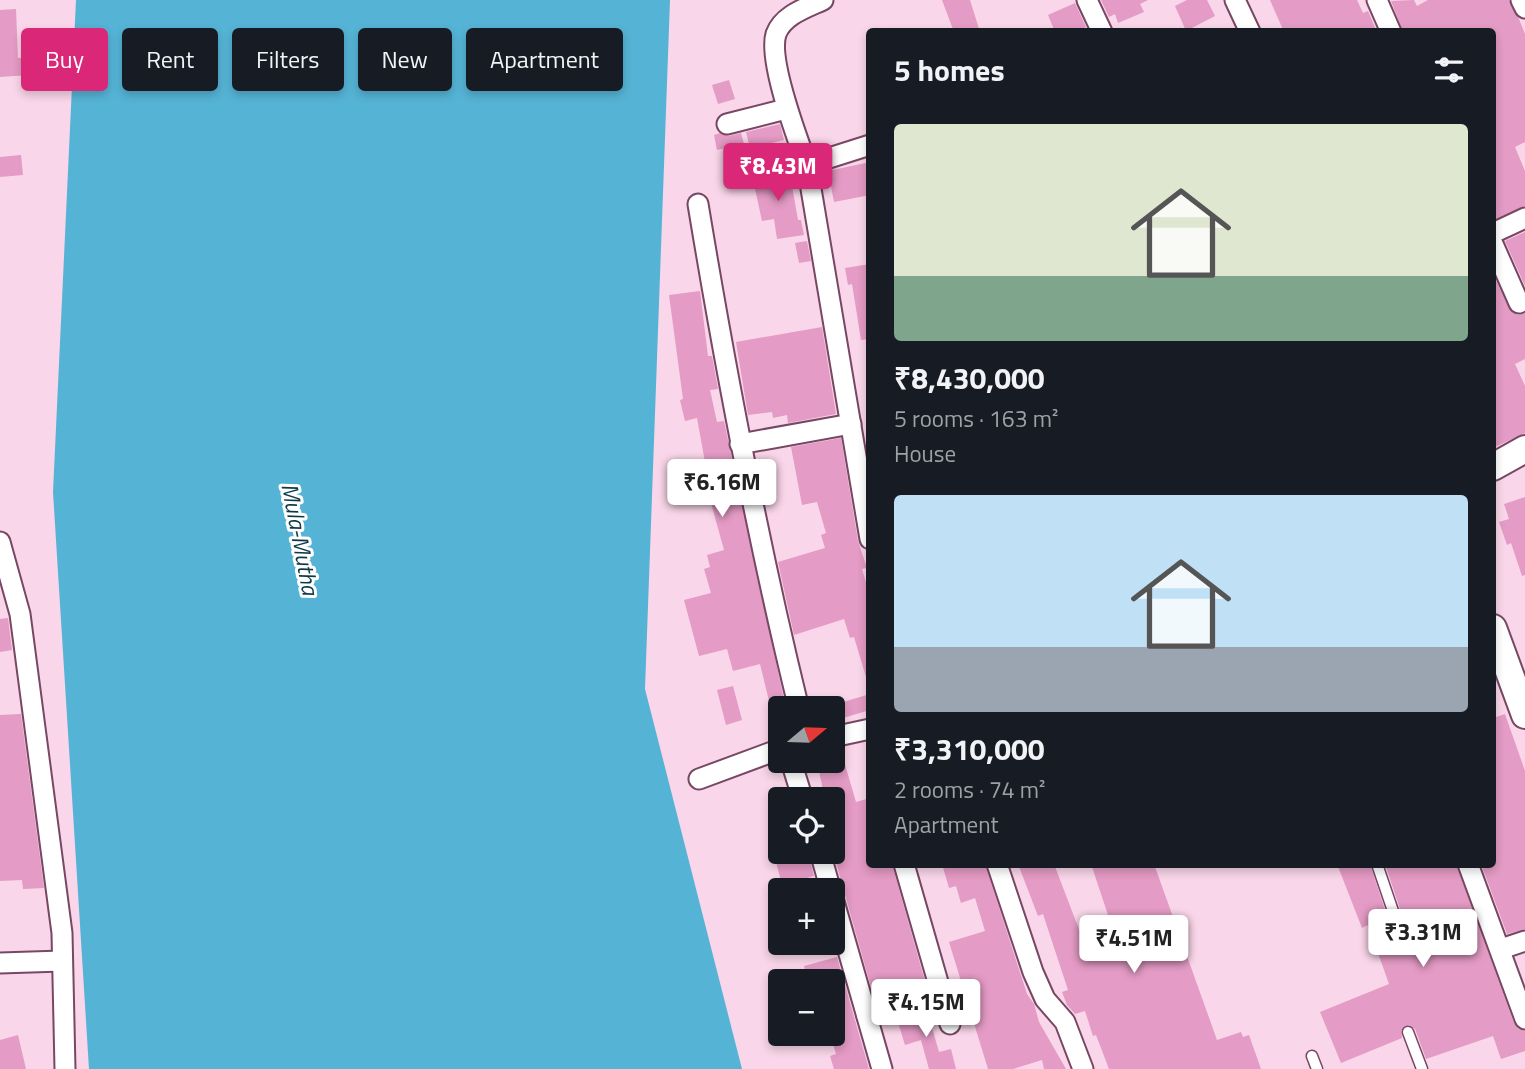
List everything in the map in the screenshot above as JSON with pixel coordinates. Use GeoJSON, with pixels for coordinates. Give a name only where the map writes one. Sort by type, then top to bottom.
{"type":"FeatureCollection","features":[{"type":"Feature","properties":{"kind":"street"},"geometry":{"type":"LineString","coordinates":[[823,0],[790,16],[776,34],[776,55],[786,108],[807,165],[866,508]]}},
{"type":"Feature","properties":{"kind":"street"},"geometry":{"type":"LineString","coordinates":[[1087,0],[1100,28]]}},
{"type":"Feature","properties":{"kind":"street"},"geometry":{"type":"LineString","coordinates":[[1235,0],[1248,28]]}},
{"type":"Feature","properties":{"kind":"street"},"geometry":{"type":"LineString","coordinates":[[1377,0],[1389,28]]}},
{"type":"Feature","properties":{"kind":"street"},"geometry":{"type":"LineString","coordinates":[[1521,0],[1525,8]]}},
{"type":"Feature","properties":{"kind":"street"},"geometry":{"type":"LineString","coordinates":[[727,124],[786,108]]}},
{"type":"Feature","properties":{"kind":"street"},"geometry":{"type":"LineString","coordinates":[[807,165],[866,146]]}},
{"type":"Feature","properties":{"kind":"street"},"geometry":{"type":"LineString","coordinates":[[698,204],[740,444],[771,595],[796,696]]}},
{"type":"Feature","properties":{"kind":"street"},"geometry":{"type":"LineString","coordinates":[[1496,232],[1525,218]]}},
{"type":"Feature","properties":{"kind":"street"},"geometry":{"type":"LineString","coordinates":[[1496,251],[1519,303]]}},
{"type":"Feature","properties":{"kind":"street"},"geometry":{"type":"LineString","coordinates":[[740,444],[850,424]]}},
{"type":"Feature","properties":{"kind":"street"},"geometry":{"type":"LineString","coordinates":[[1496,465],[1525,449]]}},
{"type":"Feature","properties":{"kind":"street"},"geometry":{"type":"LineString","coordinates":[[0,542],[20,614],[60,921],[65,1069]]}},
{"type":"Feature","properties":{"kind":"street"},"geometry":{"type":"LineString","coordinates":[[1496,636],[1525,715]]}},
{"type":"Feature","properties":{"kind":"street"},"geometry":{"type":"LineString","coordinates":[[845,734],[866,730]]}},
{"type":"Feature","properties":{"kind":"street"},"geometry":{"type":"LineString","coordinates":[[699,779],[768,753]]}},
{"type":"Feature","properties":{"kind":"street"},"geometry":{"type":"LineString","coordinates":[[905,868],[950,1024]]}},
{"type":"Feature","properties":{"kind":"street"},"geometry":{"type":"LineString","coordinates":[[998,868],[1032,972],[1045,999],[1065,1023],[1083,1069]]}},
{"type":"Feature","properties":{"kind":"street"},"geometry":{"type":"LineString","coordinates":[[1470,868],[1525,1018]]}},
{"type":"Feature","properties":{"kind":"street"},"geometry":{"type":"LineString","coordinates":[[845,940],[882,1069]]}},
{"type":"Feature","properties":{"kind":"street"},"geometry":{"type":"LineString","coordinates":[[1500,949],[1525,941]]}},
{"type":"Feature","properties":{"kind":"street"},"geometry":{"type":"LineString","coordinates":[[0,963],[62,961]]}},
{"type":"Feature","properties":{"kind":"street"},"geometry":{"type":"LineString","coordinates":[[867,1016],[941,993]]}},
{"type":"Feature","properties":{"kind":"lane"},"geometry":{"type":"LineString","coordinates":[[1378,868],[1394,914]]}},
{"type":"Feature","properties":{"kind":"lane"},"geometry":{"type":"LineString","coordinates":[[1408,1032],[1422,1069]]}},
{"type":"Feature","properties":{"kind":"lane"},"geometry":{"type":"LineString","coordinates":[[1312,1056],[1317,1069]]}},
{"type":"Feature","properties":{"kind":"water","name":"Mula-Mutha"},"geometry":{"type":"Polygon","coordinates":[[[76,0],[670,0],[645,689],[742,1069],[89,1069],[53,492],[72,91],[108,91],[108,28],[75,28],[76,0]]]}},
{"type":"Feature","properties":{"kind":"building"},"geometry":{"type":"Polygon","coordinates":[[[942,0],[970,0],[979,28],[952,28],[942,0]]]}},
{"type":"Feature","properties":{"kind":"building"},"geometry":{"type":"Polygon","coordinates":[[[1101,0],[1148,0],[1140,4],[1144,12],[1118,23],[1115,14],[1109,17],[1101,0]]]}},
{"type":"Feature","properties":{"kind":"building"},"geometry":{"type":"Polygon","coordinates":[[[1187,0],[1207,0],[1215,16],[1192,28],[1185,28],[1175,6],[1187,0]]]}},
{"type":"Feature","properties":{"kind":"building"},"geometry":{"type":"Polygon","coordinates":[[[1270,0],[1357,0],[1363,13],[1368,11],[1375,28],[1282,28],[1270,0]]]}},
{"type":"Feature","properties":{"kind":"building"},"geometry":{"type":"Polygon","coordinates":[[[1414,0],[1417,6],[1428,0],[1509,0],[1525,34],[1525,142],[1515,147],[1525,171],[1525,206],[1496,219],[1496,28],[1401,28],[1391,1],[1414,0]]]}},
{"type":"Feature","properties":{"kind":"building"},"geometry":{"type":"Polygon","coordinates":[[[1075,3],[1086,27],[1053,28],[1048,15],[1075,3]]]}},
{"type":"Feature","properties":{"kind":"building"},"geometry":{"type":"Polygon","coordinates":[[[16,9],[21,76],[0,77],[0,10],[16,9]]]}},
{"type":"Feature","properties":{"kind":"building"},"geometry":{"type":"Polygon","coordinates":[[[729,80],[735,99],[718,104],[712,85],[729,80]]]}},
{"type":"Feature","properties":{"kind":"building"},"geometry":{"type":"Polygon","coordinates":[[[780,124],[784,140],[750,148],[746,132],[780,124]]]}},
{"type":"Feature","properties":{"kind":"building"},"geometry":{"type":"Polygon","coordinates":[[[720,133],[729,136],[741,133],[744,144],[717,150],[714,135],[720,133]]]}},
{"type":"Feature","properties":{"kind":"building"},"geometry":{"type":"Polygon","coordinates":[[[21,155],[23,175],[0,177],[0,157],[21,155]]]}},
{"type":"Feature","properties":{"kind":"building"},"geometry":{"type":"Polygon","coordinates":[[[866,163],[866,196],[834,202],[828,171],[866,163]]]}},
{"type":"Feature","properties":{"kind":"building"},"geometry":{"type":"Polygon","coordinates":[[[789,169],[798,220],[801,220],[804,235],[777,239],[774,219],[762,221],[752,175],[789,169]]]}},
{"type":"Feature","properties":{"kind":"building"},"geometry":{"type":"Polygon","coordinates":[[[1525,232],[1525,286],[1505,241],[1525,232]]]}},
{"type":"Feature","properties":{"kind":"building"},"geometry":{"type":"Polygon","coordinates":[[[807,241],[811,261],[799,263],[795,243],[807,241]]]}},
{"type":"Feature","properties":{"kind":"building"},"geometry":{"type":"Polygon","coordinates":[[[866,265],[866,339],[861,340],[852,284],[848,285],[845,268],[866,265]]]}},
{"type":"Feature","properties":{"kind":"building"},"geometry":{"type":"Polygon","coordinates":[[[1496,280],[1511,312],[1518,315],[1525,313],[1525,359],[1515,364],[1525,386],[1525,433],[1496,447],[1496,280]]]}},
{"type":"Feature","properties":{"kind":"building"},"geometry":{"type":"Polygon","coordinates":[[[700,291],[708,356],[712,356],[718,389],[710,390],[717,422],[724,421],[783,696],[768,697],[760,664],[733,671],[727,649],[699,656],[684,600],[711,593],[704,569],[710,567],[707,555],[724,550],[700,463],[705,462],[697,418],[685,421],[680,400],[683,399],[669,295],[700,291]]]}},
{"type":"Feature","properties":{"kind":"building"},"geometry":{"type":"Polygon","coordinates":[[[822,327],[836,414],[788,423],[787,415],[773,418],[772,412],[748,415],[736,342],[822,327]]]}},
{"type":"Feature","properties":{"kind":"building"},"geometry":{"type":"Polygon","coordinates":[[[841,438],[858,541],[866,565],[866,568],[862,569],[866,582],[866,677],[854,637],[850,638],[844,619],[794,635],[778,562],[825,548],[821,535],[826,533],[817,502],[802,505],[791,447],[841,438]]]}},
{"type":"Feature","properties":{"kind":"building"},"geometry":{"type":"Polygon","coordinates":[[[1525,497],[1525,575],[1522,576],[1511,543],[1507,545],[1499,522],[1509,519],[1504,504],[1525,497]]]}},
{"type":"Feature","properties":{"kind":"building"},"geometry":{"type":"Polygon","coordinates":[[[8,618],[12,650],[0,652],[0,619],[8,618]]]}},
{"type":"Feature","properties":{"kind":"building"},"geometry":{"type":"Polygon","coordinates":[[[733,686],[742,720],[726,725],[717,690],[733,686]]]}},
{"type":"Feature","properties":{"kind":"building"},"geometry":{"type":"Polygon","coordinates":[[[866,695],[866,711],[845,717],[845,701],[866,695]]]}},
{"type":"Feature","properties":{"kind":"building"},"geometry":{"type":"Polygon","coordinates":[[[21,714],[44,888],[23,889],[22,880],[0,881],[0,715],[21,714]]]}},
{"type":"Feature","properties":{"kind":"building"},"geometry":{"type":"Polygon","coordinates":[[[1505,714],[1525,771],[1525,929],[1507,934],[1482,868],[1496,868],[1496,717],[1505,714]]]}},
{"type":"Feature","properties":{"kind":"building"},"geometry":{"type":"Polygon","coordinates":[[[845,764],[856,802],[866,799],[866,868],[893,868],[926,985],[874,998],[845,895],[845,878],[840,878],[836,864],[845,864],[845,787],[822,787],[820,774],[845,774],[845,764]]]}},
{"type":"Feature","properties":{"kind":"building"},"geometry":{"type":"Polygon","coordinates":[[[777,864],[811,864],[814,876],[807,878],[780,878],[777,864]]]}},
{"type":"Feature","properties":{"kind":"building"},"geometry":{"type":"Polygon","coordinates":[[[943,868],[986,868],[1027,994],[1034,1004],[1039,1022],[1066,1069],[1044,1069],[1042,1060],[1013,1069],[988,1069],[949,942],[985,931],[975,898],[961,903],[956,886],[949,888],[943,868]]]}},
{"type":"Feature","properties":{"kind":"building"},"geometry":{"type":"Polygon","coordinates":[[[1020,868],[1056,868],[1083,940],[1113,930],[1092,868],[1155,868],[1217,1040],[1241,1032],[1243,1037],[1249,1035],[1261,1069],[1109,1069],[1096,1035],[1093,1036],[1085,1011],[1075,1014],[1067,1005],[1062,992],[1068,990],[1043,914],[1038,916],[1020,868]]]}},
{"type":"Feature","properties":{"kind":"building"},"geometry":{"type":"Polygon","coordinates":[[[1339,868],[1371,868],[1387,916],[1393,921],[1400,918],[1401,912],[1386,868],[1457,868],[1514,1023],[1518,1029],[1525,1031],[1525,1051],[1501,1059],[1493,1036],[1426,1059],[1415,1029],[1409,1025],[1401,1030],[1402,1038],[1341,1063],[1320,1012],[1389,984],[1368,925],[1362,928],[1339,868]]]}},
{"type":"Feature","properties":{"kind":"building"},"geometry":{"type":"Polygon","coordinates":[[[837,957],[840,969],[805,969],[804,966],[837,957]]]}},
{"type":"Feature","properties":{"kind":"building"},"geometry":{"type":"Polygon","coordinates":[[[845,985],[869,1069],[834,1069],[830,1056],[836,1054],[834,1046],[845,1046],[845,985]]]}},
{"type":"Feature","properties":{"kind":"building"},"geometry":{"type":"Polygon","coordinates":[[[933,1008],[936,1019],[930,1021],[939,1052],[951,1049],[956,1069],[929,1069],[921,1040],[905,1045],[897,1019],[933,1008]]]}},
{"type":"Feature","properties":{"kind":"building"},"geometry":{"type":"Polygon","coordinates":[[[18,1035],[26,1069],[0,1069],[0,1040],[18,1035]]]}}]}
